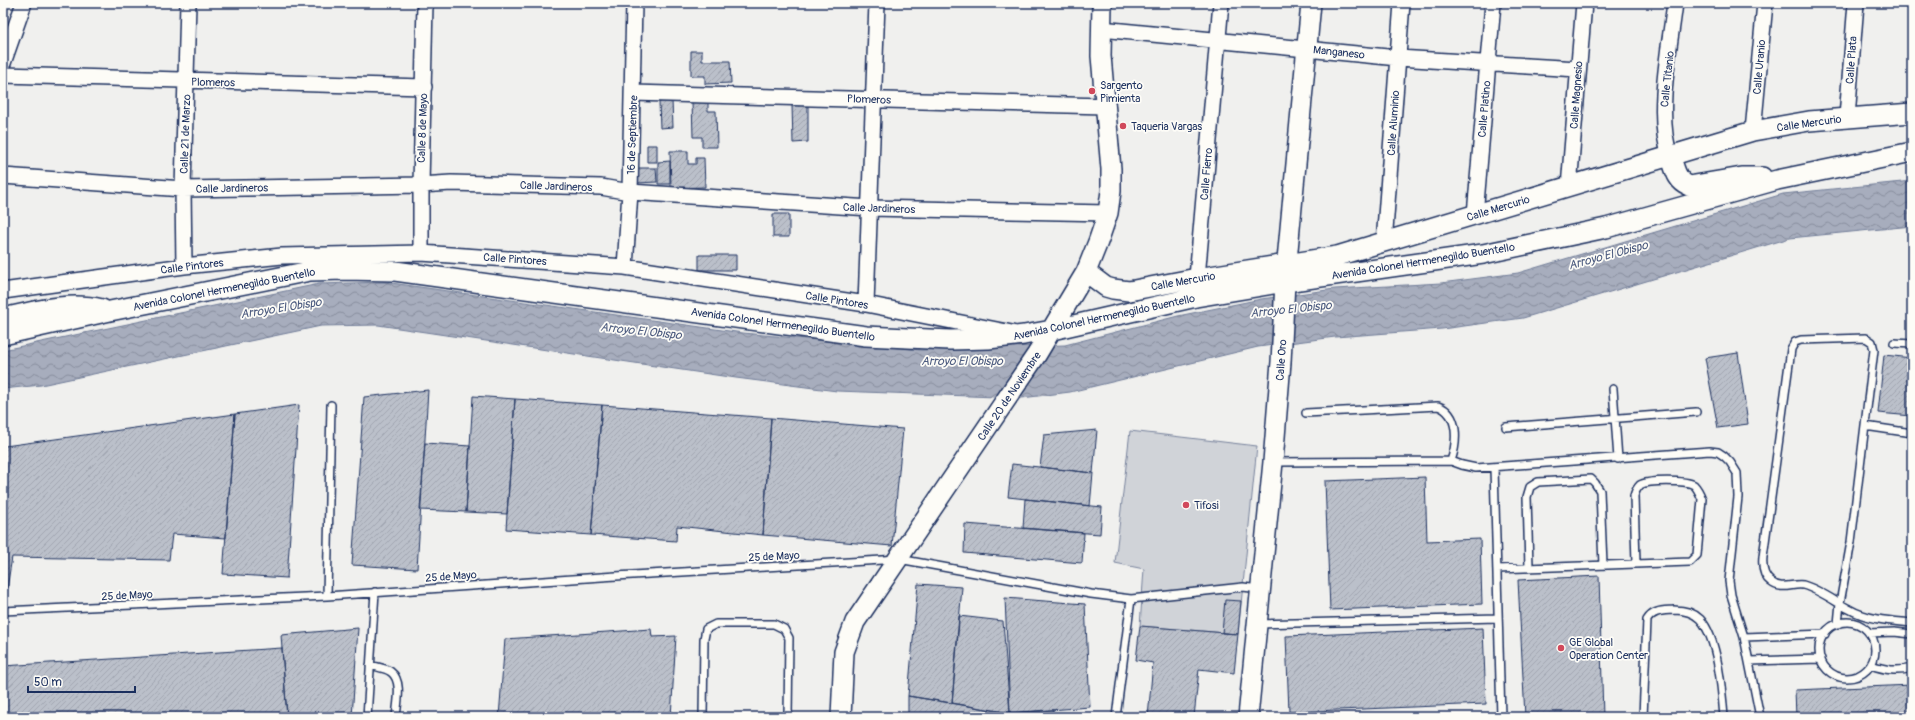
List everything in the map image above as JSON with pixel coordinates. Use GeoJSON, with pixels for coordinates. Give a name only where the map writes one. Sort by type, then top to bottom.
{"type":"FeatureCollection","features":[{"type":"Feature","properties":{"kind":"street"},"geometry":{"type":"LineString","coordinates":[[3,63],[6,44],[24,3]]}},
{"type":"Feature","properties":{"kind":"street","name":"Calle 21 de Marzo"},"geometry":{"type":"LineString","coordinates":[[184,266],[183,188],[188,3]]}},
{"type":"Feature","properties":{"kind":"street","name":"Calle 8 de Mayo"},"geometry":{"type":"LineString","coordinates":[[421,253],[425,3]]}},
{"type":"Feature","properties":{"kind":"street","name":"16 de Septiembre"},"geometry":{"type":"LineString","coordinates":[[625,267],[630,192],[634,3]]}},
{"type":"Feature","properties":{"kind":"street"},"geometry":{"type":"LineString","coordinates":[[866,304],[872,99],[877,3]]}},
{"type":"Feature","properties":{"kind":"street","name":"Calle 20 de Noviembre"},"geometry":{"type":"LineString","coordinates":[[841,717],[844,652],[848,636],[855,622],[985,432],[1052,330],[1086,272],[1108,213],[1111,191],[1111,169],[1104,106],[1101,29],[1102,3]]}},
{"type":"Feature","properties":{"kind":"street","name":"Calle Fierro"},"geometry":{"type":"LineString","coordinates":[[1196,297],[1221,3]]}},
{"type":"Feature","properties":{"kind":"street","name":"Calle Oro"},"geometry":{"type":"LineString","coordinates":[[1248,717],[1273,462],[1286,280],[1311,3]]}},
{"type":"Feature","properties":{"kind":"street","name":"Calle Aluminio"},"geometry":{"type":"LineString","coordinates":[[1384,242],[1402,3]]}},
{"type":"Feature","properties":{"kind":"street","name":"Calle Platino"},"geometry":{"type":"LineString","coordinates":[[1475,215],[1493,3]]}},
{"type":"Feature","properties":{"kind":"street","name":"Calle Magnesio"},"geometry":{"type":"LineString","coordinates":[[1569,187],[1584,3]]}},
{"type":"Feature","properties":{"kind":"street","name":"Calle Titanio"},"geometry":{"type":"LineString","coordinates":[[1670,155],[1665,143],[1663,113],[1675,3]]}},
{"type":"Feature","properties":{"kind":"street","name":"Calle Uranio"},"geometry":{"type":"LineString","coordinates":[[1753,131],[1765,3]]}},
{"type":"Feature","properties":{"kind":"street","name":"Calle Plata"},"geometry":{"type":"LineString","coordinates":[[1847,117],[1856,3]]}},
{"type":"Feature","properties":{"kind":"street","name":"Manganeso"},"geometry":{"type":"LineString","coordinates":[[1101,29],[1398,58],[1488,62],[1578,69]]}},
{"type":"Feature","properties":{"kind":"street","name":"Plomeros"},"geometry":{"type":"LineString","coordinates":[[3,75],[424,87]]}},
{"type":"Feature","properties":{"kind":"street","name":"Plomeros"},"geometry":{"type":"LineString","coordinates":[[633,93],[1104,106]]}},
{"type":"Feature","properties":{"kind":"street","name":"Calle Mercurio"},"geometry":{"type":"LineString","coordinates":[[1086,272],[1106,287],[1129,291],[1197,278],[1286,280],[1339,265],[1384,242],[1753,131],[1809,121],[1912,113]]}},
{"type":"Feature","properties":{"kind":"street","name":"Avenida Colonel Hermenegildo Buentello"},"geometry":{"type":"LineString","coordinates":[[1339,265],[1483,254],[1606,228],[1778,180],[1912,152]]}},
{"type":"Feature","properties":{"kind":"street"},"geometry":{"type":"LineString","coordinates":[[1670,155],[1678,178],[1684,184],[1689,186],[1742,177],[1778,180]]}},
{"type":"Feature","properties":{"kind":"street","name":"Calle Jardineros"},"geometry":{"type":"LineString","coordinates":[[3,176],[183,188],[421,185],[451,183],[601,187],[630,192],[870,208],[1108,213]]}},
{"type":"Feature","properties":{"kind":"street","name":"Calle Pintores"},"geometry":{"type":"LineString","coordinates":[[3,291],[184,266],[282,256],[421,253],[625,267],[866,304],[1024,335]]}},
{"type":"Feature","properties":{"kind":"street","name":"Avenida Colonel Hermenegildo Buentello"},"geometry":{"type":"LineString","coordinates":[[3,335],[110,311],[310,271],[344,270],[411,273],[866,336],[950,340],[1024,335],[1052,330],[1196,297],[1286,280]]}},
{"type":"Feature","properties":{"kind":"street"},"geometry":{"type":"LineString","coordinates":[[3,318],[66,305],[85,306],[110,311]]}},
{"type":"Feature","properties":{"kind":"lane"},"geometry":{"type":"LineString","coordinates":[[1838,624],[1840,603],[1851,542],[1874,350],[1870,340],[1866,338],[1801,340],[1795,342],[1791,349],[1762,565],[1766,578],[1775,585],[1789,587],[1802,585],[1840,603],[1850,610],[1868,616],[1912,623]]}},
{"type":"Feature","properties":{"kind":"lane"},"geometry":{"type":"LineString","coordinates":[[1894,343],[1912,344]]}},
{"type":"Feature","properties":{"kind":"lane"},"geometry":{"type":"LineString","coordinates":[[1613,389],[1618,459]]}},
{"type":"Feature","properties":{"kind":"lane"},"geometry":{"type":"LineString","coordinates":[[327,596],[331,405]]}},
{"type":"Feature","properties":{"kind":"lane"},"geometry":{"type":"LineString","coordinates":[[1306,413],[1438,406],[1449,412],[1453,420],[1455,438],[1454,451],[1451,461]]}},
{"type":"Feature","properties":{"kind":"lane"},"geometry":{"type":"LineString","coordinates":[[1506,427],[1616,420],[1696,412]]}},
{"type":"Feature","properties":{"kind":"lane"},"geometry":{"type":"LineString","coordinates":[[1865,426],[1912,433]]}},
{"type":"Feature","properties":{"kind":"lane"},"geometry":{"type":"LineString","coordinates":[[1273,462],[1451,461],[1462,466],[1494,468],[1710,451],[1718,452],[1733,465],[1737,473],[1738,498],[1729,581],[1731,595],[1744,637],[1760,717]]}},
{"type":"Feature","properties":{"kind":"lane"},"geometry":{"type":"LineString","coordinates":[[1494,468],[1501,717]]}},
{"type":"Feature","properties":{"kind":"lane"},"geometry":{"type":"LineString","coordinates":[[1530,567],[1527,497],[1530,487],[1538,482],[1590,479],[1595,482],[1600,491],[1603,564]]}},
{"type":"Feature","properties":{"kind":"lane"},"geometry":{"type":"LineString","coordinates":[[1497,569],[1688,562],[1695,558],[1702,499],[1700,493],[1694,486],[1689,483],[1669,482],[1650,482],[1639,486],[1634,496],[1636,563]]}},
{"type":"Feature","properties":{"kind":"lane","name":"25 de Mayo"},"geometry":{"type":"LineString","coordinates":[[3,612],[327,596],[899,559],[1091,594],[1130,599],[1243,587],[1261,589]]}},
{"type":"Feature","properties":{"kind":"lane"},"geometry":{"type":"LineString","coordinates":[[367,717],[375,592]]}},
{"type":"Feature","properties":{"kind":"lane"},"geometry":{"type":"LineString","coordinates":[[1116,717],[1130,599]]}},
{"type":"Feature","properties":{"kind":"lane"},"geometry":{"type":"LineString","coordinates":[[1643,717],[1647,620],[1650,615],[1657,611],[1679,610],[1692,613],[1706,626],[1716,658],[1722,685],[1724,717]]}},
{"type":"Feature","properties":{"kind":"lane"},"geometry":{"type":"LineString","coordinates":[[1258,624],[1498,618]]}},
{"type":"Feature","properties":{"kind":"lane"},"geometry":{"type":"LineString","coordinates":[[702,717],[704,639],[706,629],[716,624],[774,624],[784,629],[789,638],[788,717]]}},
{"type":"Feature","properties":{"kind":"lane"},"geometry":{"type":"LineString","coordinates":[[1870,633],[1875,649],[1871,665],[1865,672],[1858,676],[1848,678],[1840,677],[1831,673],[1821,659],[1821,642],[1825,634],[1838,624],[1855,624],[1870,633],[1894,632],[1912,634]]}},
{"type":"Feature","properties":{"kind":"lane"},"geometry":{"type":"LineString","coordinates":[[1744,637],[1825,634]]}},
{"type":"Feature","properties":{"kind":"lane"},"geometry":{"type":"LineString","coordinates":[[1749,661],[1821,659]]}},
{"type":"Feature","properties":{"kind":"lane"},"geometry":{"type":"LineString","coordinates":[[370,665],[390,671],[395,676],[398,684],[396,717]]}},
{"type":"Feature","properties":{"kind":"lane"},"geometry":{"type":"LineString","coordinates":[[1871,665],[1886,670],[1902,671],[1912,668]]}},
{"type":"Feature","properties":{"kind":"shaded area","name":"Tifosi"},"geometry":{"type":"Polygon","coordinates":[[[1130,431],[1257,446],[1238,634],[1140,626],[1144,569],[1115,563],[1130,431]]]}},
{"type":"Feature","properties":{"kind":"water","name":"Arroyo El Obispo"},"geometry":{"type":"Polygon","coordinates":[[[1912,181],[1912,226],[1790,238],[1523,318],[1442,329],[1335,337],[1258,347],[1070,392],[1022,398],[837,391],[736,378],[378,325],[321,326],[41,385],[3,389],[3,350],[319,284],[384,282],[743,333],[921,350],[1065,345],[1178,316],[1261,299],[1335,289],[1441,283],[1518,273],[1783,194],[1912,181]]]}},
{"type":"Feature","properties":{"kind":"building"},"geometry":{"type":"Polygon","coordinates":[[[691,51],[702,51],[702,61],[730,61],[731,83],[705,84],[705,76],[691,76],[691,51]]]}},
{"type":"Feature","properties":{"kind":"building"},"geometry":{"type":"Polygon","coordinates":[[[672,101],[673,127],[660,128],[659,102],[672,101]]]}},
{"type":"Feature","properties":{"kind":"building"},"geometry":{"type":"Polygon","coordinates":[[[708,101],[708,111],[716,111],[717,147],[702,147],[702,137],[693,137],[692,102],[708,101]]]}},
{"type":"Feature","properties":{"kind":"building"},"geometry":{"type":"Polygon","coordinates":[[[792,105],[808,105],[808,142],[793,143],[792,105]]]}},
{"type":"Feature","properties":{"kind":"building"},"geometry":{"type":"Polygon","coordinates":[[[647,145],[657,145],[657,162],[647,162],[647,145]]]}},
{"type":"Feature","properties":{"kind":"building"},"geometry":{"type":"Polygon","coordinates":[[[670,151],[688,151],[688,164],[696,164],[696,158],[704,158],[705,187],[671,188],[670,151]]]}},
{"type":"Feature","properties":{"kind":"building"},"geometry":{"type":"Polygon","coordinates":[[[670,161],[670,184],[658,184],[658,162],[670,161]]]}},
{"type":"Feature","properties":{"kind":"building"},"geometry":{"type":"Polygon","coordinates":[[[637,168],[656,168],[657,182],[637,183],[637,168]]]}},
{"type":"Feature","properties":{"kind":"building"},"geometry":{"type":"Polygon","coordinates":[[[773,214],[789,214],[789,237],[773,237],[773,214]]]}},
{"type":"Feature","properties":{"kind":"building"},"geometry":{"type":"Polygon","coordinates":[[[699,255],[736,255],[736,270],[699,270],[699,255]]]}},
{"type":"Feature","properties":{"kind":"building"},"geometry":{"type":"Polygon","coordinates":[[[1738,353],[1748,424],[1718,428],[1705,358],[1738,353]]]}},
{"type":"Feature","properties":{"kind":"building"},"geometry":{"type":"Polygon","coordinates":[[[1884,355],[1912,358],[1912,416],[1878,413],[1884,355]]]}},
{"type":"Feature","properties":{"kind":"building"},"geometry":{"type":"Polygon","coordinates":[[[428,390],[417,569],[352,565],[364,397],[428,390]]]}},
{"type":"Feature","properties":{"kind":"building"},"geometry":{"type":"Polygon","coordinates":[[[473,396],[515,399],[507,514],[466,512],[473,396]]]}},
{"type":"Feature","properties":{"kind":"building"},"geometry":{"type":"Polygon","coordinates":[[[515,399],[602,405],[591,535],[506,529],[515,399]]]}},
{"type":"Feature","properties":{"kind":"building"},"geometry":{"type":"Polygon","coordinates":[[[299,405],[287,578],[223,574],[235,414],[299,405]]]}},
{"type":"Feature","properties":{"kind":"building"},"geometry":{"type":"Polygon","coordinates":[[[602,405],[771,418],[763,535],[677,526],[676,541],[591,535],[602,405]]]}},
{"type":"Feature","properties":{"kind":"building"},"geometry":{"type":"Polygon","coordinates":[[[235,414],[226,538],[172,534],[169,560],[12,557],[5,601],[3,601],[3,463],[5,446],[235,414]]]}},
{"type":"Feature","properties":{"kind":"building"},"geometry":{"type":"Polygon","coordinates":[[[771,418],[903,429],[892,546],[763,535],[771,418]]]}},
{"type":"Feature","properties":{"kind":"building"},"geometry":{"type":"Polygon","coordinates":[[[1097,430],[1093,473],[1040,467],[1044,435],[1097,430]]]}},
{"type":"Feature","properties":{"kind":"building"},"geometry":{"type":"Polygon","coordinates":[[[425,443],[470,446],[466,512],[420,510],[425,443]]]}},
{"type":"Feature","properties":{"kind":"building"},"geometry":{"type":"Polygon","coordinates":[[[1012,464],[1093,473],[1090,506],[1008,497],[1012,464]]]}},
{"type":"Feature","properties":{"kind":"building"},"geometry":{"type":"Polygon","coordinates":[[[1425,477],[1427,541],[1480,539],[1482,604],[1330,610],[1325,481],[1425,477]]]}},
{"type":"Feature","properties":{"kind":"building"},"geometry":{"type":"Polygon","coordinates":[[[1025,499],[1102,507],[1100,534],[1023,528],[1025,499]]]}},
{"type":"Feature","properties":{"kind":"building"},"geometry":{"type":"Polygon","coordinates":[[[965,524],[1084,533],[1082,563],[964,553],[965,524]]]}},
{"type":"Feature","properties":{"kind":"building","name":"GE Global Operation Center"},"geometry":{"type":"Polygon","coordinates":[[[1599,576],[1603,717],[1525,717],[1518,580],[1599,576]]]}},
{"type":"Feature","properties":{"kind":"building"},"geometry":{"type":"Polygon","coordinates":[[[918,584],[962,587],[952,703],[908,696],[918,584]]]}},
{"type":"Feature","properties":{"kind":"building"},"geometry":{"type":"Polygon","coordinates":[[[1005,598],[1085,604],[1090,707],[1010,713],[1005,598]]]}},
{"type":"Feature","properties":{"kind":"building"},"geometry":{"type":"Polygon","coordinates":[[[1225,600],[1241,601],[1238,634],[1222,633],[1225,600]]]}},
{"type":"Feature","properties":{"kind":"building"},"geometry":{"type":"Polygon","coordinates":[[[959,616],[1003,621],[1010,713],[952,703],[959,616]]]}},
{"type":"Feature","properties":{"kind":"building"},"geometry":{"type":"Polygon","coordinates":[[[1140,626],[1238,634],[1234,673],[1199,669],[1194,717],[1148,717],[1153,663],[1136,660],[1140,626]]]}},
{"type":"Feature","properties":{"kind":"building"},"geometry":{"type":"Polygon","coordinates":[[[358,628],[352,717],[287,717],[281,635],[358,628]]]}},
{"type":"Feature","properties":{"kind":"building"},"geometry":{"type":"Polygon","coordinates":[[[1483,628],[1486,704],[1289,712],[1286,636],[1483,628]]]}},
{"type":"Feature","properties":{"kind":"building"},"geometry":{"type":"Polygon","coordinates":[[[651,629],[652,637],[676,636],[671,717],[499,717],[505,639],[651,629]]]}},
{"type":"Feature","properties":{"kind":"building"},"geometry":{"type":"Polygon","coordinates":[[[282,648],[287,717],[3,717],[3,666],[282,648]]]}},
{"type":"Feature","properties":{"kind":"building"},"geometry":{"type":"Polygon","coordinates":[[[1912,685],[1912,717],[1796,717],[1795,690],[1912,685]]]}},
{"type":"Feature","properties":{"kind":"building"},"geometry":{"type":"Polygon","coordinates":[[[908,696],[1010,713],[1053,710],[1053,717],[908,717],[908,696]]]}},
{"type":"Feature","properties":{"kind":"place","name":"Sargento Pimienta"},"geometry":{"type":"Point","coordinates":[1092,91]}},
{"type":"Feature","properties":{"kind":"place","name":"Taqueria Vargas"},"geometry":{"type":"Point","coordinates":[1123,126]}},
{"type":"Feature","properties":{"kind":"place","name":"Tifosi"},"geometry":{"type":"Point","coordinates":[1186,505]}},
{"type":"Feature","properties":{"kind":"place","name":"GE Global Operation Center"},"geometry":{"type":"Point","coordinates":[1561,648]}}]}
